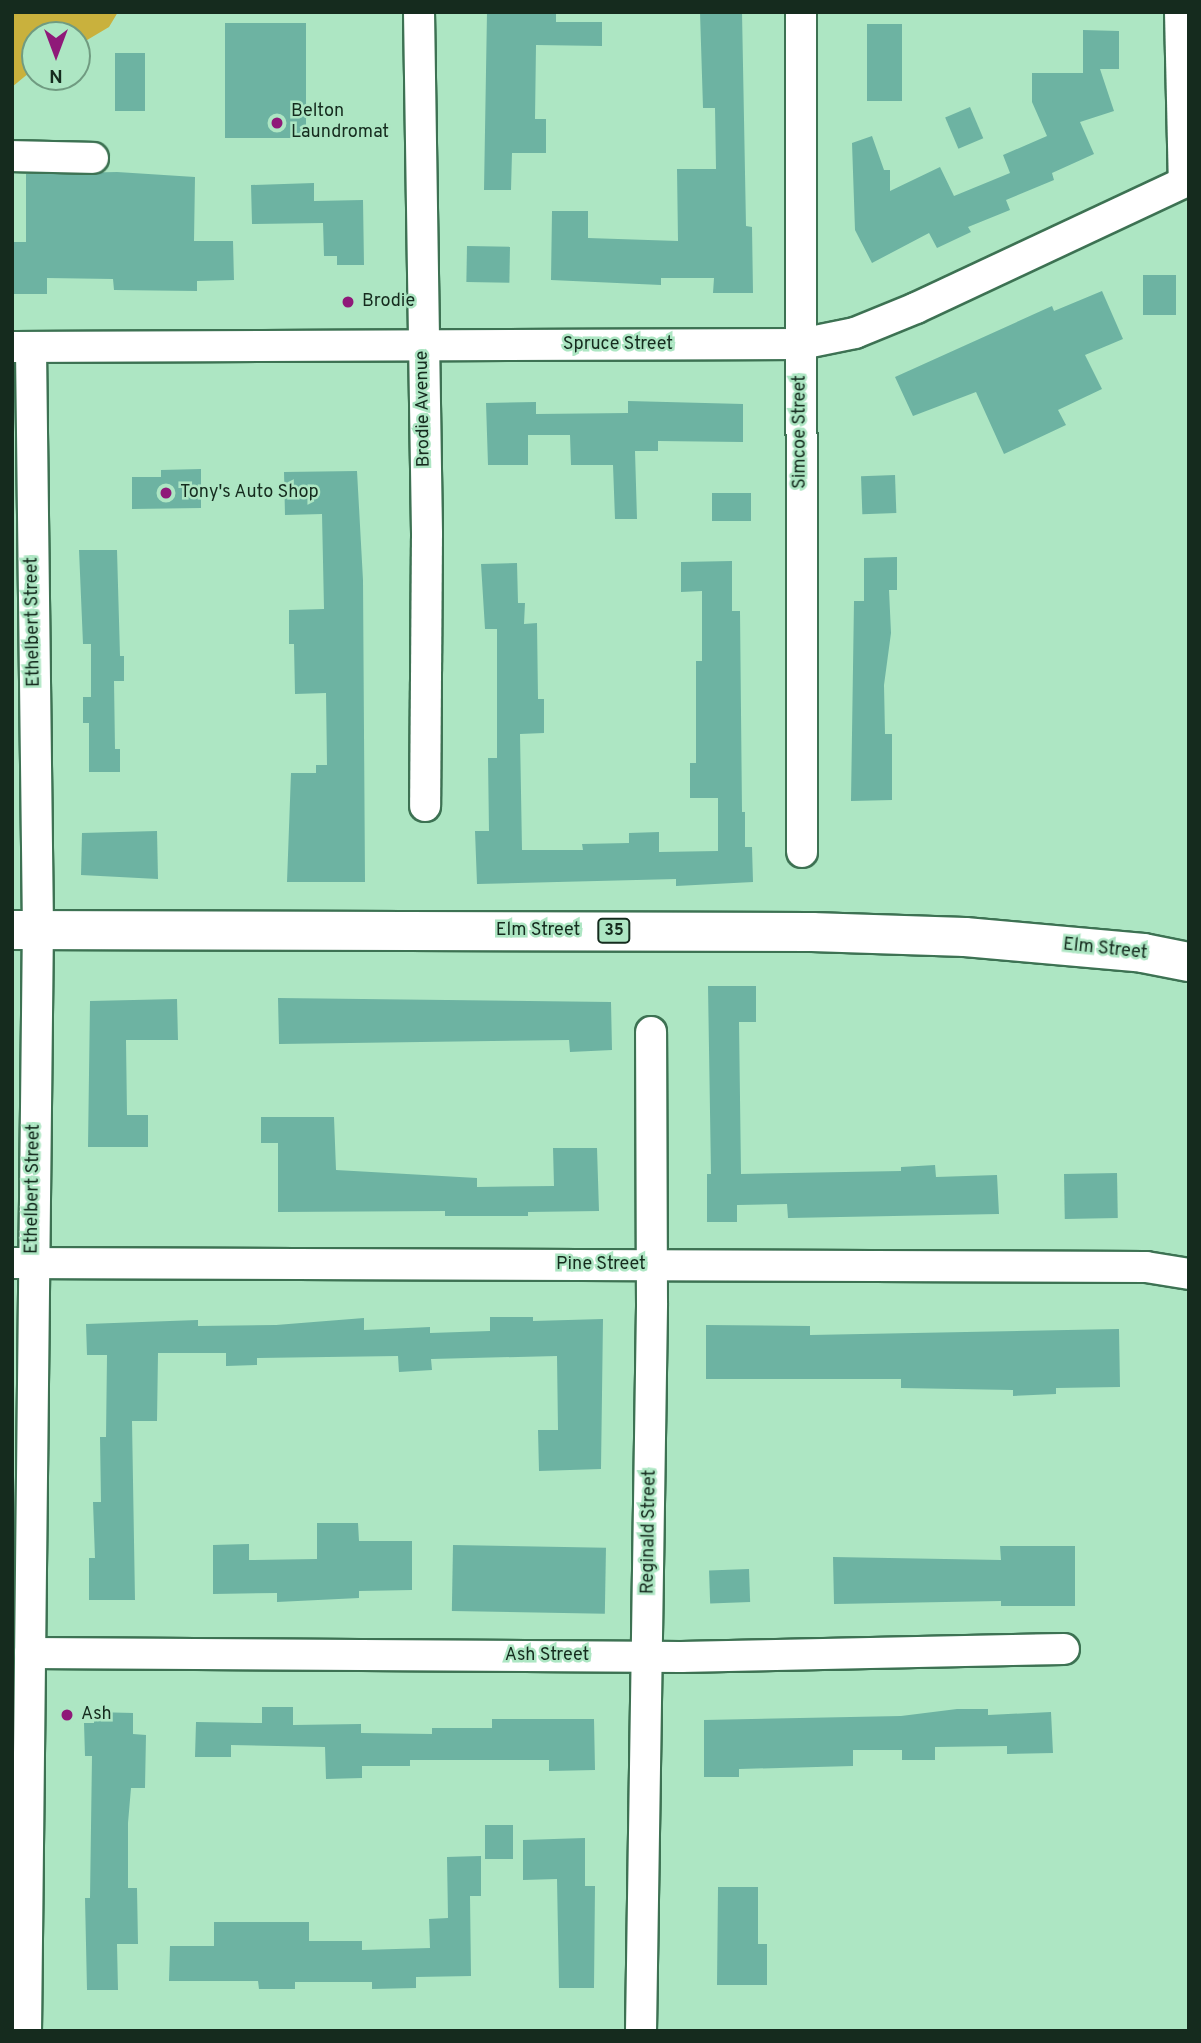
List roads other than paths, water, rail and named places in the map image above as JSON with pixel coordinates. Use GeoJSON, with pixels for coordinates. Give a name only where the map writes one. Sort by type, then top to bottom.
{"type":"FeatureCollection","features":[{"type":"Feature","properties":{"kind":"main road","name":"Elm Street"},"geometry":{"type":"LineString","coordinates":[[25,930],[826,932],[965,937],[1143,953],[1189,962]]}},
{"type":"Feature","properties":{"kind":"street","name":"Brodie Avenue"},"geometry":{"type":"LineString","coordinates":[[419,12],[425,806]]}},
{"type":"Feature","properties":{"kind":"street","name":"Simcoe Street"},"geometry":{"type":"LineString","coordinates":[[801,12],[802,852]]}},
{"type":"Feature","properties":{"kind":"street"},"geometry":{"type":"LineString","coordinates":[[1180,12],[1186,181]]}},
{"type":"Feature","properties":{"kind":"street"},"geometry":{"type":"LineString","coordinates":[[12,156],[93,158]]}},
{"type":"Feature","properties":{"kind":"street","name":"Spruce Street"},"geometry":{"type":"LineString","coordinates":[[22,347],[801,344],[855,333],[916,308],[1186,181]]}},
{"type":"Feature","properties":{"kind":"street","name":"Ethelbert Street"},"geometry":{"type":"LineString","coordinates":[[22,347],[25,930],[22,1263],[30,1653],[26,2031]]}},
{"type":"Feature","properties":{"kind":"street","name":"Reginald Street"},"geometry":{"type":"LineString","coordinates":[[641,2031],[653,1265],[651,1032]]}},
{"type":"Feature","properties":{"kind":"street","name":"Pine Street"},"geometry":{"type":"LineString","coordinates":[[22,1263],[1146,1267],[1189,1274]]}},
{"type":"Feature","properties":{"kind":"street","name":"Ash Street"},"geometry":{"type":"LineString","coordinates":[[30,1653],[648,1657],[1064,1649]]}},
{"type":"Feature","properties":{"kind":"place","name":"Belton Laundromat"},"geometry":{"type":"Point","coordinates":[277,123]}},
{"type":"Feature","properties":{"kind":"place","name":"Brodie"},"geometry":{"type":"Point","coordinates":[348,302]}},
{"type":"Feature","properties":{"kind":"place","name":"Tony's Auto Shop"},"geometry":{"type":"Point","coordinates":[166,493]}},
{"type":"Feature","properties":{"kind":"place","name":"Ash"},"geometry":{"type":"Point","coordinates":[67,1715]}}]}
